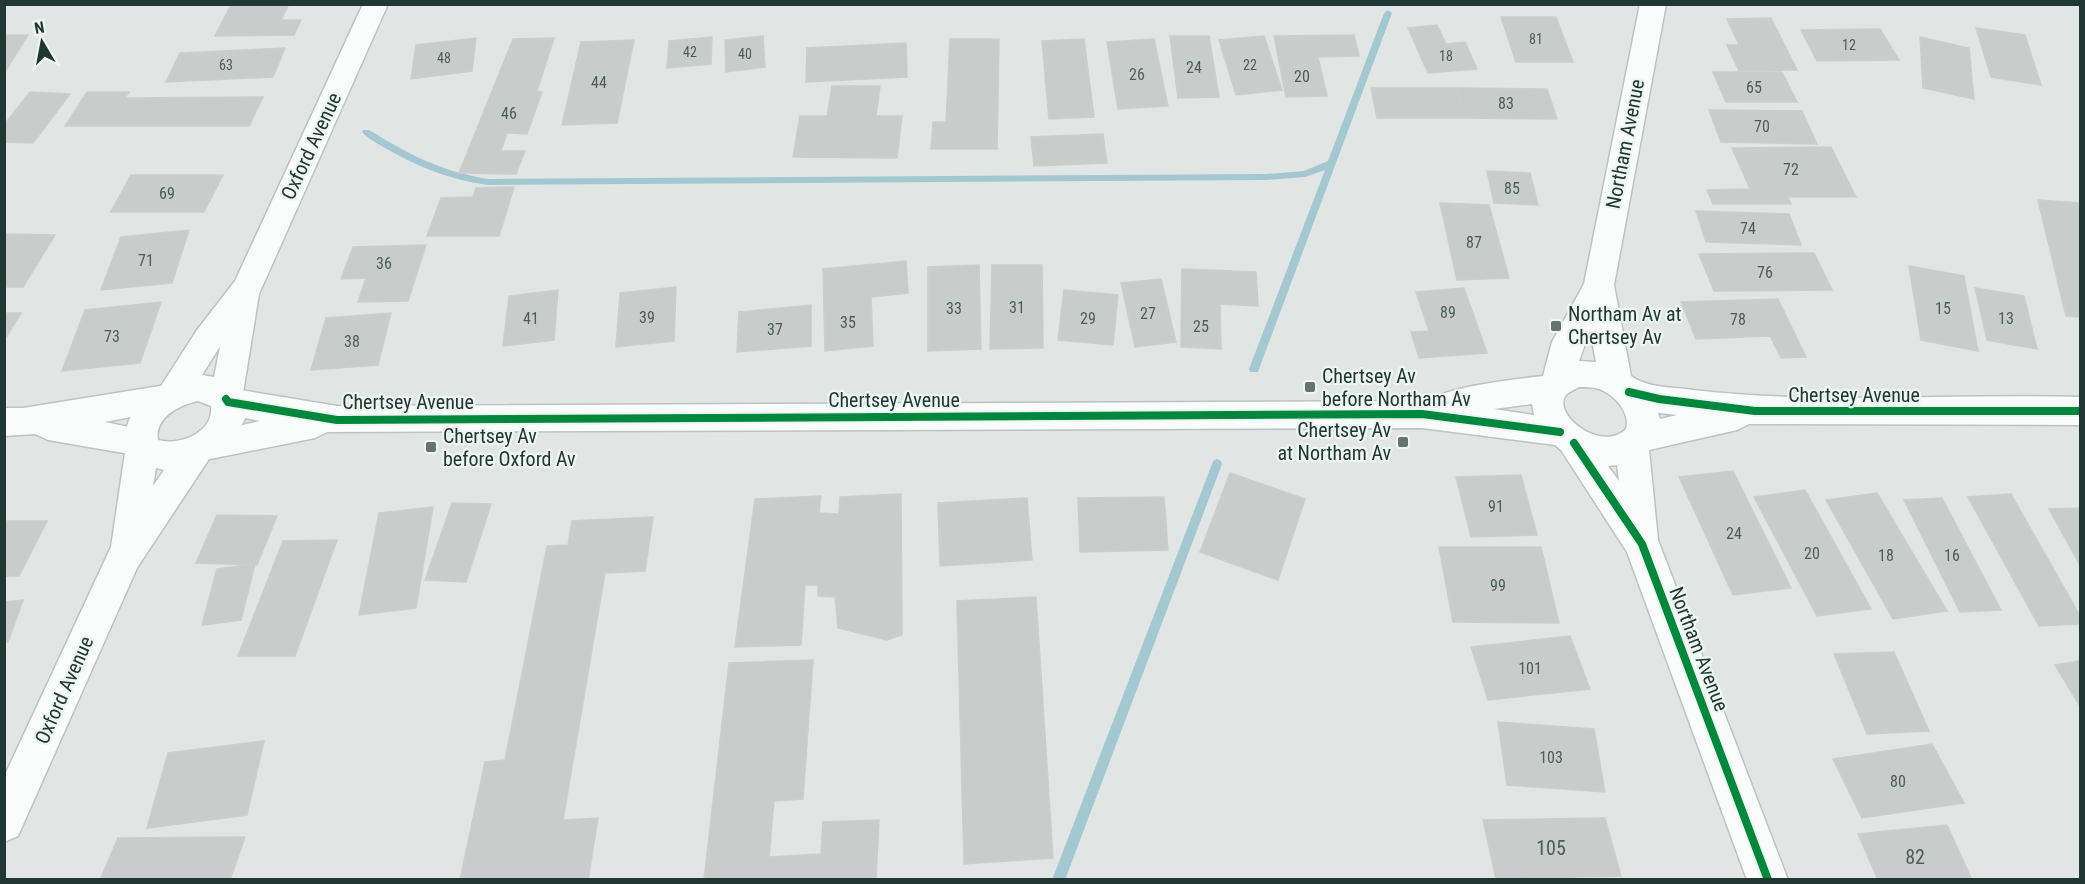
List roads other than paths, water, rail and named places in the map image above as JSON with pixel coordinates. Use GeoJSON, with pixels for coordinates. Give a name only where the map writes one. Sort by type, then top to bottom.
{"type":"FeatureCollection","features":[{"type":"Feature","properties":{"kind":"street","name":"Oxford Avenue"},"geometry":{"type":"LineString","coordinates":[[169,397],[208,339],[247,288],[376,4]]}},
{"type":"Feature","properties":{"kind":"street","name":"Northam Avenue"},"geometry":{"type":"LineString","coordinates":[[1555,385],[1568,342],[1599,285],[1653,4]]}},
{"type":"Feature","properties":{"kind":"street","name":"Northam Avenue"},"geometry":{"type":"LineString","coordinates":[[1599,285],[1609,353],[1623,387]]}},
{"type":"Feature","properties":{"kind":"street","name":"Oxford Avenue"},"geometry":{"type":"LineString","coordinates":[[227,400],[247,288]]}},
{"type":"Feature","properties":{"kind":"street"},"geometry":{"type":"LineString","coordinates":[[1575,374],[1589,374],[1623,387],[1643,415],[1636,441],[1606,452],[1567,437],[1551,420],[1547,406],[1555,385],[1575,374]]}},
{"type":"Feature","properties":{"kind":"street","name":"Chertsey Avenue"},"geometry":{"type":"LineString","coordinates":[[1422,414],[1502,394],[1555,385]]}},
{"type":"Feature","properties":{"kind":"street","name":"Chertsey Avenue"},"geometry":{"type":"LineString","coordinates":[[1623,387],[1659,399],[1755,411],[2080,411]]}},
{"type":"Feature","properties":{"kind":"street"},"geometry":{"type":"LineString","coordinates":[[14,422],[169,397],[198,388],[210,389],[227,400],[227,420],[222,429],[201,448],[170,458],[149,452],[142,444],[140,434],[148,415],[169,397]]}},
{"type":"Feature","properties":{"kind":"street","name":"Chertsey Avenue"},"geometry":{"type":"LineString","coordinates":[[227,400],[338,420],[1422,414],[1567,437]]}},
{"type":"Feature","properties":{"kind":"street","name":"Chertsey Avenue"},"geometry":{"type":"LineString","coordinates":[[1636,441],[1755,411]]}},
{"type":"Feature","properties":{"kind":"street","name":"Chertsey Avenue"},"geometry":{"type":"LineString","coordinates":[[201,448],[338,420]]}},
{"type":"Feature","properties":{"kind":"street"},"geometry":{"type":"LineString","coordinates":[[14,422],[142,444]]}},
{"type":"Feature","properties":{"kind":"street","name":"Northam Avenue"},"geometry":{"type":"LineString","coordinates":[[1567,437],[1642,544],[1768,879]]}},
{"type":"Feature","properties":{"kind":"street","name":"Northam Avenue"},"geometry":{"type":"LineString","coordinates":[[1636,441],[1642,544]]}},
{"type":"Feature","properties":{"kind":"street","name":"Oxford Avenue"},"geometry":{"type":"LineString","coordinates":[[124,557],[142,444]]}},
{"type":"Feature","properties":{"kind":"street","name":"Oxford Avenue"},"geometry":{"type":"LineString","coordinates":[[4,822],[124,557],[201,448]]}},
{"type":"Feature","properties":{"kind":"waterway"},"geometry":{"type":"LineString","coordinates":[[1331,163],[1388,13]]}},
{"type":"Feature","properties":{"kind":"waterway"},"geometry":{"type":"LineString","coordinates":[[366,132],[438,171],[488,182],[1267,177],[1305,174],[1331,163]]}},
{"type":"Feature","properties":{"kind":"waterway"},"geometry":{"type":"LineString","coordinates":[[1254,369],[1331,163]]}},
{"type":"Feature","properties":{"kind":"waterway"},"geometry":{"type":"LineString","coordinates":[[1058,880],[1217,464]]}},
{"type":"Feature","properties":{"kind":"place","name":"Northam Av at Chertsey Av"},"geometry":{"type":"Point","coordinates":[1556,326]}},
{"type":"Feature","properties":{"kind":"place","name":"Chertsey Av before Northam Av"},"geometry":{"type":"Point","coordinates":[1310,387]}},
{"type":"Feature","properties":{"kind":"place","name":"Chertsey Av at Northam Av"},"geometry":{"type":"Point","coordinates":[1403,442]}},
{"type":"Feature","properties":{"kind":"place","name":"Chertsey Av before Oxford Av"},"geometry":{"type":"Point","coordinates":[431,447]}}]}
